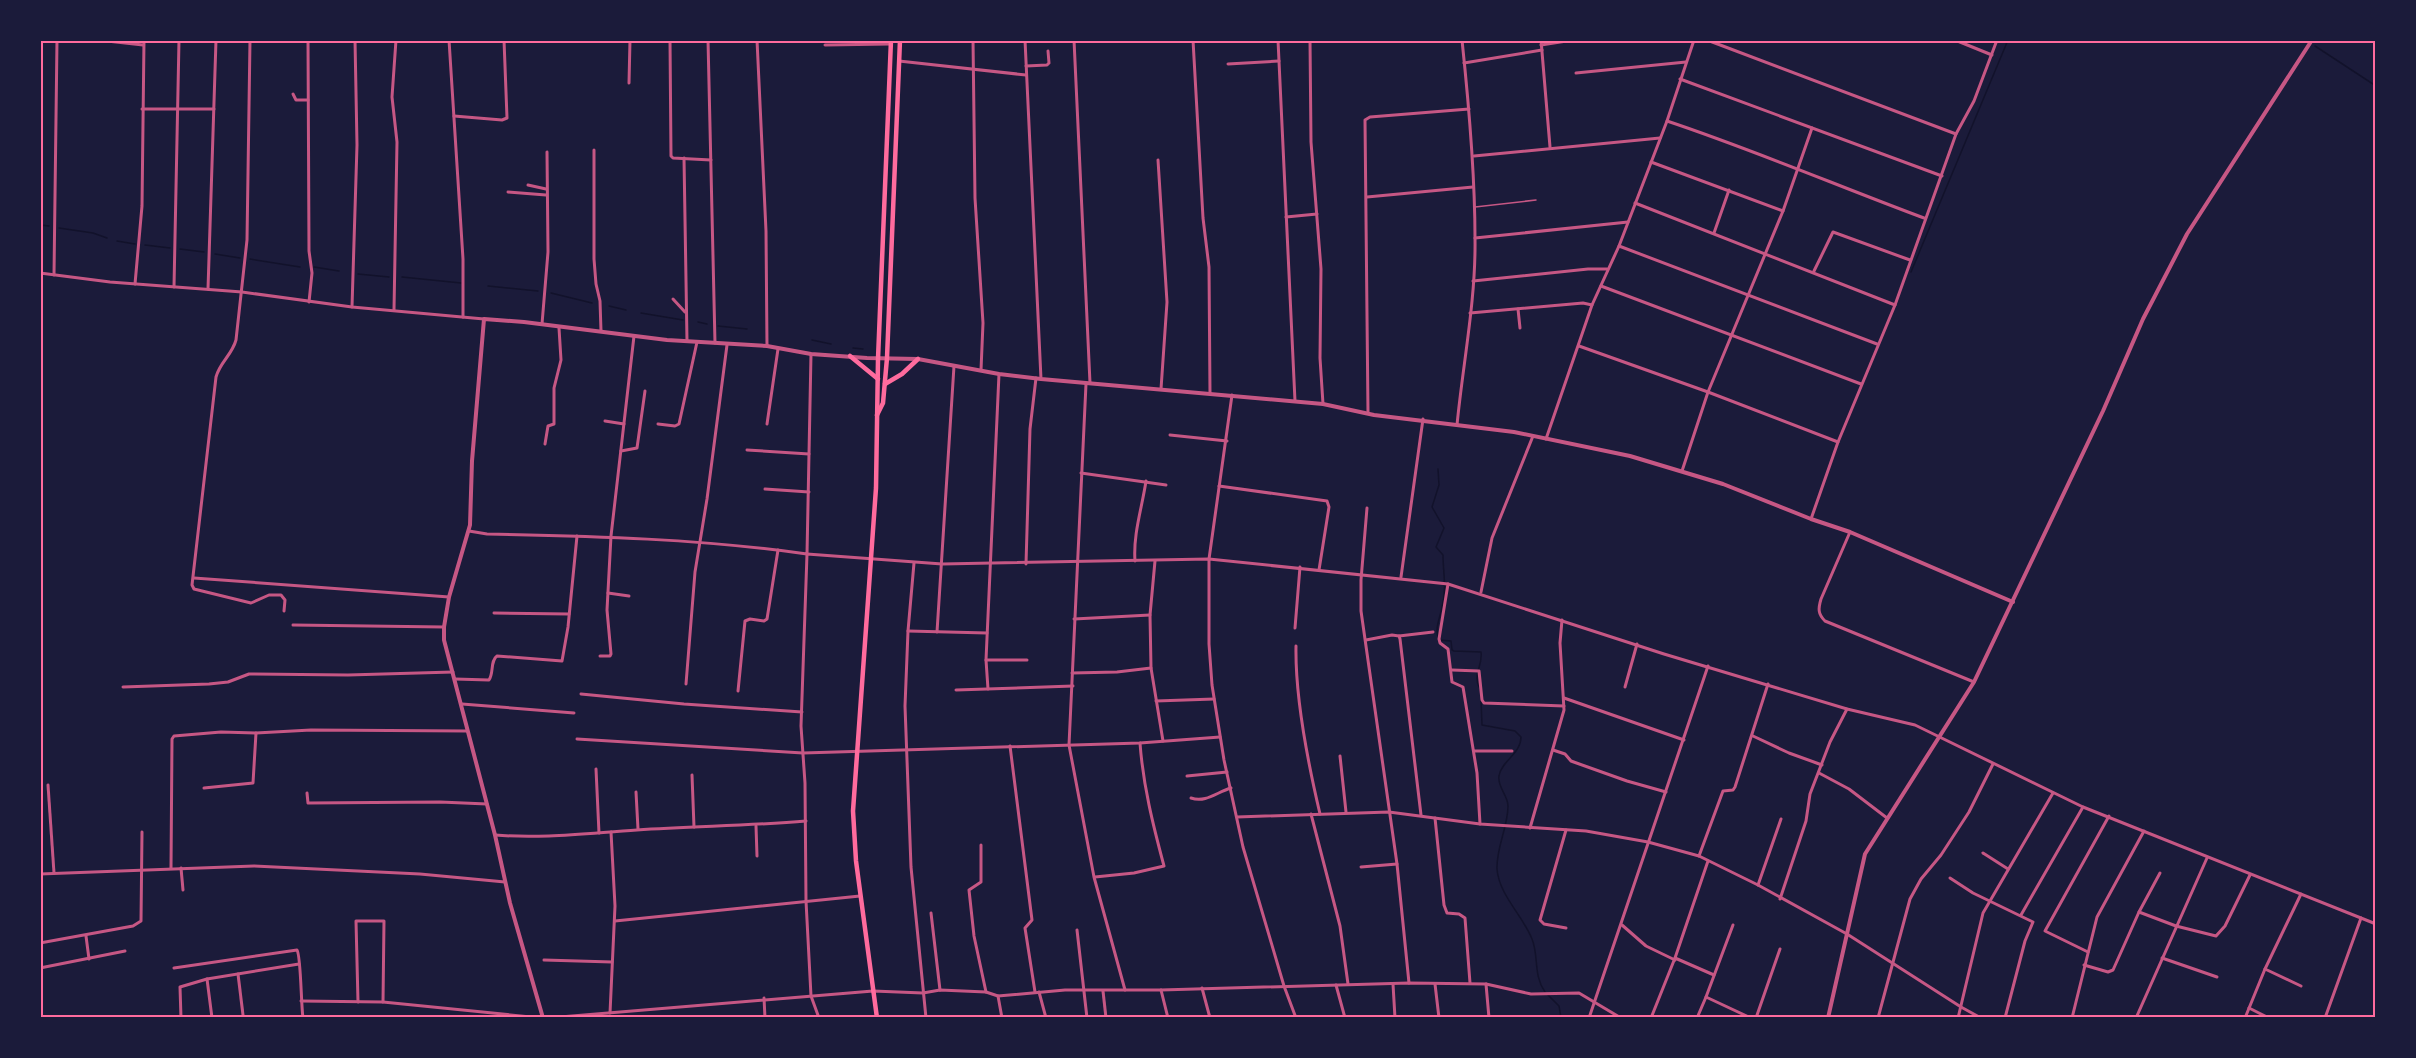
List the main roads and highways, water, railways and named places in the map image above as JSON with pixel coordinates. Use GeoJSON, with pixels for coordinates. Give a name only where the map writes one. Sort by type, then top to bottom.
{"type":"FeatureCollection","features":[{"type":"Feature","properties":{"kind":"main road"},"geometry":{"type":"LineString","coordinates":[[876,418],[883,404],[887,358],[900,40]]}},
{"type":"Feature","properties":{"kind":"main road"},"geometry":{"type":"LineString","coordinates":[[877,1017],[860,896],[854,811],[876,488],[876,418],[891,42]]}},
{"type":"Feature","properties":{"kind":"main road"},"geometry":{"type":"LineString","coordinates":[[850,356],[878,379]]}},
{"type":"Feature","properties":{"kind":"main road"},"geometry":{"type":"LineString","coordinates":[[885,384],[902,374],[918,358]]}},
{"type":"Feature","properties":{"kind":"waterway"},"geometry":{"type":"LineString","coordinates":[[1911,272],[2008,40]]}},
{"type":"Feature","properties":{"kind":"waterway"},"geometry":{"type":"LineString","coordinates":[[2315,46],[2376,86]]}},
{"type":"Feature","properties":{"kind":"waterway"},"geometry":{"type":"LineString","coordinates":[[40,225],[49,226]]}},
{"type":"Feature","properties":{"kind":"waterway"},"geometry":{"type":"LineString","coordinates":[[59,228],[93,233],[107,238]]}},
{"type":"Feature","properties":{"kind":"waterway"},"geometry":{"type":"LineString","coordinates":[[117,241],[135,244]]}},
{"type":"Feature","properties":{"kind":"waterway"},"geometry":{"type":"LineString","coordinates":[[145,245],[170,248]]}},
{"type":"Feature","properties":{"kind":"waterway"},"geometry":{"type":"LineString","coordinates":[[180,249],[204,252]]}},
{"type":"Feature","properties":{"kind":"waterway"},"geometry":{"type":"LineString","coordinates":[[215,254],[240,258]]}},
{"type":"Feature","properties":{"kind":"waterway"},"geometry":{"type":"LineString","coordinates":[[250,259],[300,267]]}},
{"type":"Feature","properties":{"kind":"waterway"},"geometry":{"type":"LineString","coordinates":[[314,267],[339,271]]}},
{"type":"Feature","properties":{"kind":"waterway"},"geometry":{"type":"LineString","coordinates":[[358,274],[389,277]]}},
{"type":"Feature","properties":{"kind":"waterway"},"geometry":{"type":"LineString","coordinates":[[402,277],[461,283]]}},
{"type":"Feature","properties":{"kind":"waterway"},"geometry":{"type":"LineString","coordinates":[[488,286],[538,291]]}},
{"type":"Feature","properties":{"kind":"waterway"},"geometry":{"type":"LineString","coordinates":[[551,293],[592,303]]}},
{"type":"Feature","properties":{"kind":"waterway"},"geometry":{"type":"LineString","coordinates":[[609,306],[626,310]]}},
{"type":"Feature","properties":{"kind":"waterway"},"geometry":{"type":"LineString","coordinates":[[641,313],[683,320]]}},
{"type":"Feature","properties":{"kind":"waterway"},"geometry":{"type":"LineString","coordinates":[[698,322],[707,324]]}},
{"type":"Feature","properties":{"kind":"waterway"},"geometry":{"type":"LineString","coordinates":[[718,326],[747,329]]}},
{"type":"Feature","properties":{"kind":"waterway"},"geometry":{"type":"LineString","coordinates":[[812,340],[831,344]]}},
{"type":"Feature","properties":{"kind":"waterway"},"geometry":{"type":"LineString","coordinates":[[853,348],[863,349]]}},
{"type":"Feature","properties":{"kind":"waterway"},"geometry":{"type":"LineString","coordinates":[[1438,469],[1439,485],[1432,507],[1444,528],[1436,547],[1443,555],[1445,587],[1437,627],[1438,636],[1439,640],[1451,641],[1454,651],[1481,652],[1477,678],[1479,687]]}},
{"type":"Feature","properties":{"kind":"waterway"},"geometry":{"type":"LineString","coordinates":[[1481,700],[1482,725],[1515,731],[1521,737],[1518,748],[1503,766],[1499,776],[1508,806],[1497,869],[1502,888],[1532,939],[1537,972],[1545,992]]}},
{"type":"Feature","properties":{"kind":"waterway"},"geometry":{"type":"LineString","coordinates":[[1548,995],[1559,1006],[1561,1018]]}}]}
